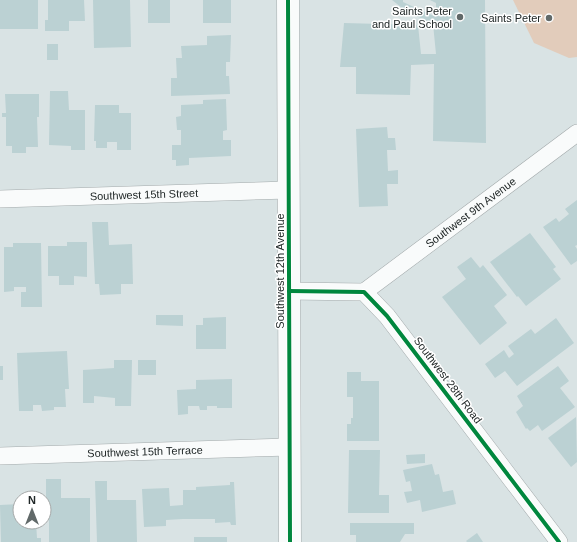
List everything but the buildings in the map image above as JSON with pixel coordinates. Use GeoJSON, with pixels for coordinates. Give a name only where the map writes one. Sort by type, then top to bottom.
{"type":"FeatureCollection","features":[{"type":"Feature","properties":{"kind":"main road","name":"Southwest 12th Avenue"},"geometry":{"type":"LineString","coordinates":[[288,0],[290,542]]}},
{"type":"Feature","properties":{"kind":"street","name":"Southwest 9th Avenue"},"geometry":{"type":"LineString","coordinates":[[364,292],[577,132]]}},
{"type":"Feature","properties":{"kind":"street","name":"Southwest 15th Street"},"geometry":{"type":"LineString","coordinates":[[0,199],[288,190]]}},
{"type":"Feature","properties":{"kind":"street"},"geometry":{"type":"LineString","coordinates":[[289,291],[364,292]]}},
{"type":"Feature","properties":{"kind":"street","name":"Southwest 28th Road"},"geometry":{"type":"LineString","coordinates":[[364,292],[388,316],[559,542]]}},
{"type":"Feature","properties":{"kind":"street","name":"Southwest 15th Terrace"},"geometry":{"type":"LineString","coordinates":[[0,456],[290,447]]}},
{"type":"Feature","properties":{"kind":"shaded area"},"geometry":{"type":"Polygon","coordinates":[[[513,0],[577,0],[577,57],[569,58],[534,43],[513,0]]]}},
{"type":"Feature","properties":{"kind":"cycle path"},"geometry":{"type":"LineString","coordinates":[[288,0],[290,542]]}},
{"type":"Feature","properties":{"kind":"cycle path"},"geometry":{"type":"LineString","coordinates":[[289,291],[364,292],[387,316],[559,542]]}},
{"type":"Feature","properties":{"kind":"place","name":"Saints Peter and Paul School"},"geometry":{"type":"Point","coordinates":[460,17]}},
{"type":"Feature","properties":{"kind":"place","name":"Saints Peter"},"geometry":{"type":"Point","coordinates":[549,18]}}]}
